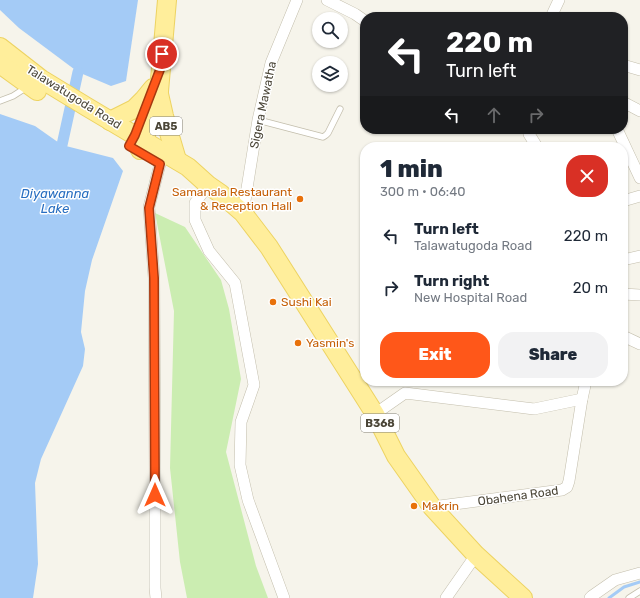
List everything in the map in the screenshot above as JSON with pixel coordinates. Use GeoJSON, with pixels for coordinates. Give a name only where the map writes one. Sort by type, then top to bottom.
{"type":"FeatureCollection","features":[{"type":"Feature","properties":{"kind":"main road","name":"AB5"},"geometry":{"type":"LineString","coordinates":[[137,143],[156,90],[161,67],[167,0]]}},
{"type":"Feature","properties":{"kind":"main road","name":"Talawatugoda Road"},"geometry":{"type":"LineString","coordinates":[[0,47],[34,84]]}},
{"type":"Feature","properties":{"kind":"main road","name":"Talawatugoda Road"},"geometry":{"type":"LineString","coordinates":[[0,64],[168,162],[188,167],[243,213],[269,247],[375,414],[396,456],[432,507],[476,555],[523,598]]}},
{"type":"Feature","properties":{"kind":"main road","name":"AB5"},"geometry":{"type":"LineString","coordinates":[[110,121],[134,109],[156,90]]}},
{"type":"Feature","properties":{"kind":"main road","name":"AB5"},"geometry":{"type":"LineString","coordinates":[[156,90],[164,116],[168,162]]}},
{"type":"Feature","properties":{"kind":"main road","name":"Talawatugoda Road"},"geometry":{"type":"LineString","coordinates":[[84,112],[110,121],[137,143]]}},
{"type":"Feature","properties":{"kind":"street","name":"Sigera Mawatha"},"geometry":{"type":"LineString","coordinates":[[243,213],[258,120],[271,63],[297,0]]}},
{"type":"Feature","properties":{"kind":"street"},"geometry":{"type":"LineString","coordinates":[[327,0],[360,18]]}},
{"type":"Feature","properties":{"kind":"street"},"geometry":{"type":"LineString","coordinates":[[553,12],[559,0]]}},
{"type":"Feature","properties":{"kind":"street"},"geometry":{"type":"LineString","coordinates":[[628,66],[640,70]]}},
{"type":"Feature","properties":{"kind":"street"},"geometry":{"type":"LineString","coordinates":[[628,105],[640,111]]}},
{"type":"Feature","properties":{"kind":"street"},"geometry":{"type":"LineString","coordinates":[[628,152],[640,178]]}},
{"type":"Feature","properties":{"kind":"street"},"geometry":{"type":"LineString","coordinates":[[156,598],[154,278],[149,208],[168,162]]}},
{"type":"Feature","properties":{"kind":"street"},"geometry":{"type":"LineString","coordinates":[[208,185],[195,203],[195,220],[209,250],[235,283],[254,385],[241,422],[240,465],[248,500],[284,598]]}},
{"type":"Feature","properties":{"kind":"street"},"geometry":{"type":"LineString","coordinates":[[628,200],[640,196]]}},
{"type":"Feature","properties":{"kind":"street"},"geometry":{"type":"LineString","coordinates":[[628,259],[640,256]]}},
{"type":"Feature","properties":{"kind":"street"},"geometry":{"type":"LineString","coordinates":[[628,294],[640,294]]}},
{"type":"Feature","properties":{"kind":"street"},"geometry":{"type":"LineString","coordinates":[[628,338],[640,344]]}},
{"type":"Feature","properties":{"kind":"street","name":"Obahena Road"},"geometry":{"type":"LineString","coordinates":[[432,507],[562,490],[567,488],[585,386]]}},
{"type":"Feature","properties":{"kind":"street"},"geometry":{"type":"LineString","coordinates":[[375,414],[404,393],[534,409],[582,399]]}},
{"type":"Feature","properties":{"kind":"street"},"geometry":{"type":"LineString","coordinates":[[446,598],[476,555]]}},
{"type":"Feature","properties":{"kind":"street"},"geometry":{"type":"LineString","coordinates":[[590,598],[615,580],[640,573]]}},
{"type":"Feature","properties":{"kind":"lane"},"geometry":{"type":"LineString","coordinates":[[0,101],[13,96],[34,84]]}},
{"type":"Feature","properties":{"kind":"lane"},"geometry":{"type":"LineString","coordinates":[[258,120],[323,137],[328,133],[340,109]]}},
{"type":"Feature","properties":{"kind":"lane"},"geometry":{"type":"LineString","coordinates":[[629,598],[640,591]]}},
{"type":"Feature","properties":{"kind":"green space"},"geometry":{"type":"Polygon","coordinates":[[[155,213],[185,227],[221,280],[229,309],[241,379],[226,452],[256,566],[268,598],[187,598],[180,562],[170,468],[174,311],[155,213]]]}},
{"type":"Feature","properties":{"kind":"water"},"geometry":{"type":"Polygon","coordinates":[[[0,0],[138,0],[126,81],[111,86],[78,72],[19,28],[0,10],[0,0]]]}},
{"type":"Feature","properties":{"kind":"water","name":"Diyawanna Lake"},"geometry":{"type":"Polygon","coordinates":[[[0,114],[35,126],[62,145],[113,158],[123,171],[92,260],[85,291],[81,332],[85,349],[83,366],[41,459],[35,483],[38,564],[33,598],[0,598],[0,114]]]}},
{"type":"Feature","properties":{"kind":"waterway"},"geometry":{"type":"LineString","coordinates":[[62,145],[78,72]]}},
{"type":"Feature","properties":{"kind":"waterway"},"geometry":{"type":"LineString","coordinates":[[609,598],[624,587],[640,582]]}},
{"type":"Feature","properties":{"kind":"place","name":"Samanala Restaurant & Reception Hall"},"geometry":{"type":"Point","coordinates":[300,199]}},
{"type":"Feature","properties":{"kind":"place","name":"Sushi Kai"},"geometry":{"type":"Point","coordinates":[273,302]}},
{"type":"Feature","properties":{"kind":"place","name":"Yasmin's"},"geometry":{"type":"Point","coordinates":[298,343]}},
{"type":"Feature","properties":{"kind":"place","name":"Makrin"},"geometry":{"type":"Point","coordinates":[414,506]}},
{"type":"Feature","properties":{"kind":"route"},"geometry":{"type":"LineString","coordinates":[[155,495],[154,278],[149,208],[160,164],[129,146],[135,135],[161,67],[162,54]]}}]}
